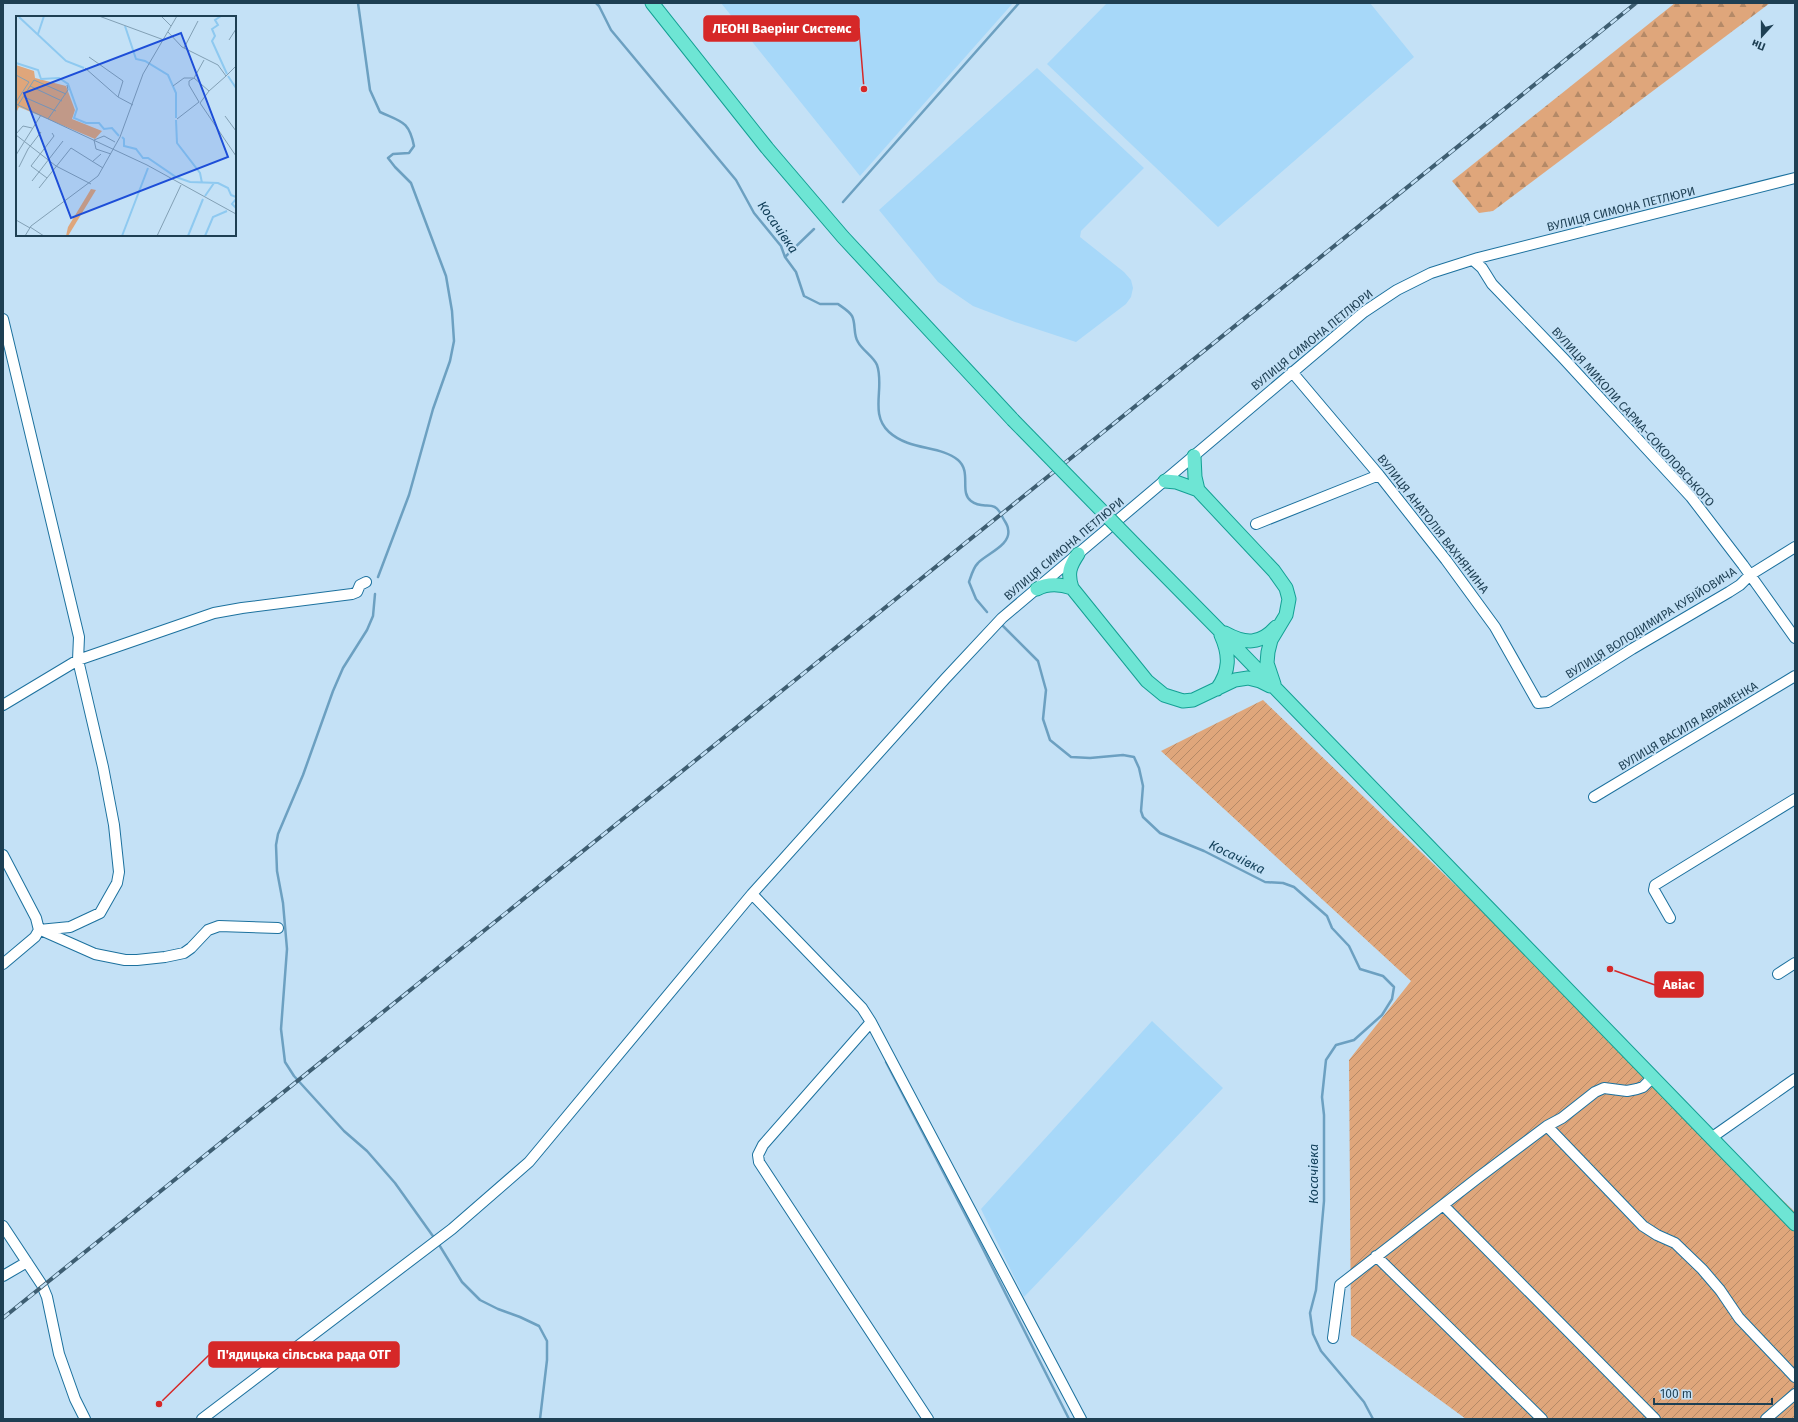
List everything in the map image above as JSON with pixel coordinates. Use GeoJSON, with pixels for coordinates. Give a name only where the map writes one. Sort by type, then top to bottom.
{"type":"FeatureCollection","features":[{"type":"Feature","properties":{"kind":"main road"},"geometry":{"type":"LineString","coordinates":[[652,3],[767,148],[843,237],[1013,420],[1218,629],[1795,1224]]}},
{"type":"Feature","properties":{"kind":"main road"},"geometry":{"type":"LineString","coordinates":[[1194,456],[1195,477],[1198,490]]}},
{"type":"Feature","properties":{"kind":"main road"},"geometry":{"type":"LineString","coordinates":[[1165,481],[1176,482],[1198,490],[1274,572],[1282,583],[1289,599],[1286,615],[1271,640],[1267,663],[1270,676],[1276,690]]}},
{"type":"Feature","properties":{"kind":"main road"},"geometry":{"type":"LineString","coordinates":[[1078,554],[1069,571],[1069,578],[1072,588],[1146,681],[1156,690],[1172,699],[1183,701],[1193,700],[1235,680],[1248,678],[1260,681],[1276,690]]}},
{"type":"Feature","properties":{"kind":"main road"},"geometry":{"type":"LineString","coordinates":[[1037,589],[1052,584],[1062,584],[1072,588]]}},
{"type":"Feature","properties":{"kind":"main road"},"geometry":{"type":"LineString","coordinates":[[1218,629],[1235,638],[1245,641],[1254,641],[1264,638],[1286,615]]}},
{"type":"Feature","properties":{"kind":"main road"},"geometry":{"type":"LineString","coordinates":[[1217,689],[1223,681],[1228,669],[1226,648],[1218,629]]}},
{"type":"Feature","properties":{"kind":"street","name":"ВУЛИЦЯ СИМОНА ПЕТЛЮРИ"},"geometry":{"type":"LineString","coordinates":[[202,1419],[441,1238],[529,1162],[752,894],[945,679],[1002,618],[1364,312],[1397,290],[1431,273],[1473,260],[1795,178]]}},
{"type":"Feature","properties":{"kind":"street","name":"ВУЛИЦЯ МИКОЛИ САРМА-СОКОЛОВСЬКОГО"},"geometry":{"type":"LineString","coordinates":[[1473,260],[1482,268],[1492,284],[1564,359],[1691,497],[1795,638]]}},
{"type":"Feature","properties":{"kind":"street"},"geometry":{"type":"LineString","coordinates":[[3,319],[79,637],[78,660],[103,767],[114,825],[119,872],[117,883],[100,913],[70,927],[39,930]]}},
{"type":"Feature","properties":{"kind":"street","name":"ВУЛИЦЯ АНАТОЛІЯ ВАХНЯНИНА"},"geometry":{"type":"LineString","coordinates":[[1292,372],[1379,475],[1441,554],[1495,627],[1538,703]]}},
{"type":"Feature","properties":{"kind":"street"},"geometry":{"type":"LineString","coordinates":[[1256,524],[1379,475]]}},
{"type":"Feature","properties":{"kind":"street","name":"ВУЛИЦЯ ВОЛОДИМИРА КУБІЙОВИЧА"},"geometry":{"type":"LineString","coordinates":[[1538,703],[1548,702],[1632,649],[1729,592],[1740,585],[1750,575],[1795,547]]}},
{"type":"Feature","properties":{"kind":"street"},"geometry":{"type":"LineString","coordinates":[[3,705],[78,660],[214,613],[352,594],[357,592],[360,585],[366,582]]}},
{"type":"Feature","properties":{"kind":"street","name":"ВУЛИЦЯ ВАСИЛЯ АВРАМЕНКА"},"geometry":{"type":"LineString","coordinates":[[1594,797],[1795,676]]}},
{"type":"Feature","properties":{"kind":"street"},"geometry":{"type":"LineString","coordinates":[[1670,918],[1654,890],[1655,885],[1795,799]]}},
{"type":"Feature","properties":{"kind":"street"},"geometry":{"type":"LineString","coordinates":[[3,855],[36,918],[39,930],[35,938],[3,964]]}},
{"type":"Feature","properties":{"kind":"street"},"geometry":{"type":"LineString","coordinates":[[752,894],[862,1008],[871,1022],[1081,1419]]}},
{"type":"Feature","properties":{"kind":"street"},"geometry":{"type":"LineString","coordinates":[[39,930],[55,935],[95,954],[125,960],[137,960],[184,953],[191,948],[208,930],[219,926],[278,928]]}},
{"type":"Feature","properties":{"kind":"street"},"geometry":{"type":"LineString","coordinates":[[1778,974],[1795,963]]}},
{"type":"Feature","properties":{"kind":"street"},"geometry":{"type":"LineString","coordinates":[[871,1022],[762,1145],[758,1155],[758,1162],[928,1419]]}},
{"type":"Feature","properties":{"kind":"street"},"geometry":{"type":"LineString","coordinates":[[1333,1338],[1340,1285],[1547,1126],[1562,1118],[1595,1092],[1604,1088],[1627,1091],[1637,1089],[1643,1087],[1652,1078]]}},
{"type":"Feature","properties":{"kind":"street"},"geometry":{"type":"LineString","coordinates":[[1710,1138],[1795,1079]]}},
{"type":"Feature","properties":{"kind":"street"},"geometry":{"type":"LineString","coordinates":[[1547,1126],[1643,1226],[1657,1235],[1675,1243],[1702,1269],[1720,1290],[1739,1318],[1795,1377]]}},
{"type":"Feature","properties":{"kind":"street"},"geometry":{"type":"LineString","coordinates":[[1443,1205],[1655,1419]]}},
{"type":"Feature","properties":{"kind":"street"},"geometry":{"type":"LineString","coordinates":[[3,1226],[42,1285],[47,1297],[59,1354],[75,1399],[85,1419]]}},
{"type":"Feature","properties":{"kind":"street"},"geometry":{"type":"LineString","coordinates":[[1376,1256],[1542,1419]]}},
{"type":"Feature","properties":{"kind":"street"},"geometry":{"type":"LineString","coordinates":[[3,1276],[27,1262]]}},
{"type":"Feature","properties":{"kind":"street"},"geometry":{"type":"LineString","coordinates":[[1766,1419],[1795,1394]]}},
{"type":"Feature","properties":{"kind":"shaded area"},"geometry":{"type":"Polygon","coordinates":[[[721,3],[1013,3],[860,176],[721,3]]]}},
{"type":"Feature","properties":{"kind":"shaded area"},"geometry":{"type":"Polygon","coordinates":[[[1107,3],[1370,3],[1414,57],[1218,227],[1047,64],[1107,3]]]}},
{"type":"Feature","properties":{"kind":"shaded area"},"geometry":{"type":"Polygon","coordinates":[[[1037,68],[1144,168],[1081,231],[1080,237],[1124,272],[1131,280],[1133,288],[1131,297],[1126,304],[1076,342],[1015,322],[973,306],[938,282],[879,210],[1037,68]]]}},
{"type":"Feature","properties":{"kind":"shaded area"},"geometry":{"type":"Polygon","coordinates":[[[1152,1021],[1223,1088],[1024,1297],[981,1209],[1152,1021]]]}},
{"type":"Feature","properties":{"kind":"green space"},"geometry":{"type":"Polygon","coordinates":[[[1675,3],[1770,3],[1493,211],[1479,213],[1452,181],[1675,3]]]}},
{"type":"Feature","properties":{"kind":"green space"},"geometry":{"type":"Polygon","coordinates":[[[1263,700],[1795,1212],[1795,1419],[1466,1419],[1351,1335],[1349,1060],[1411,981],[1161,751],[1263,700]]]}},
{"type":"Feature","properties":{"kind":"waterway"},"geometry":{"type":"LineString","coordinates":[[358,3],[370,90],[380,112],[403,123],[407,127],[412,138],[414,146],[409,153],[393,154],[388,158],[411,183],[446,276],[452,311],[454,341],[450,361],[433,409],[409,495],[378,577]]}},
{"type":"Feature","properties":{"kind":"waterway","name":"Косачівка"},"geometry":{"type":"LineString","coordinates":[[596,3],[611,30],[736,180],[754,213],[781,246],[785,257],[796,272],[804,296],[820,304],[838,304],[852,316],[856,339],[877,365],[879,373],[878,400],[880,417],[883,425],[897,438],[915,445],[943,452],[958,460],[964,470],[966,492],[971,501],[980,505],[992,506],[999,511],[1008,528],[1006,540],[998,549],[976,565],[969,582],[976,599],[987,612]]}},
{"type":"Feature","properties":{"kind":"waterway"},"geometry":{"type":"LineString","coordinates":[[843,202],[1019,3]]}},
{"type":"Feature","properties":{"kind":"waterway"},"geometry":{"type":"LineString","coordinates":[[785,257],[814,229]]}},
{"type":"Feature","properties":{"kind":"waterway"},"geometry":{"type":"LineString","coordinates":[[375,594],[373,616],[367,630],[343,668],[333,691],[303,775],[278,834],[276,845],[277,871],[283,903],[287,949],[281,1029],[285,1062],[294,1076],[344,1131],[367,1151],[395,1183],[435,1239]]}},
{"type":"Feature","properties":{"kind":"waterway","name":"Косачівка"},"geometry":{"type":"LineString","coordinates":[[1003,626],[1038,661],[1046,690],[1043,719],[1050,740],[1071,757],[1090,758],[1123,755],[1134,757],[1139,768],[1143,786],[1141,811],[1143,817],[1160,833],[1204,851],[1265,882],[1283,883],[1294,887],[1327,916],[1332,928],[1349,946],[1360,969],[1383,976],[1394,987],[1392,999],[1382,1015],[1354,1040],[1336,1045],[1326,1060],[1322,1097],[1324,1115],[1324,1201],[1316,1290],[1310,1313],[1313,1334],[1321,1351],[1364,1402],[1373,1419]]}},
{"type":"Feature","properties":{"kind":"waterway"},"geometry":{"type":"LineString","coordinates":[[886,1062],[1069,1419]]}},
{"type":"Feature","properties":{"kind":"waterway"},"geometry":{"type":"LineString","coordinates":[[438,1243],[462,1282],[480,1300],[539,1326],[547,1341],[547,1360],[540,1419]]}},
{"type":"Feature","properties":{"kind":"railway"},"geometry":{"type":"LineString","coordinates":[[3,1318],[1636,3]]}},
{"type":"Feature","properties":{"kind":"place","name":"ЛЕОНІ Ваерінг Системс"},"geometry":{"type":"Point","coordinates":[864,89]}},
{"type":"Feature","properties":{"kind":"place","name":"Авіас"},"geometry":{"type":"Point","coordinates":[1610,969]}},
{"type":"Feature","properties":{"kind":"place","name":"П'ядицька сільська рада ОТГ"},"geometry":{"type":"Point","coordinates":[159,1404]}}]}
